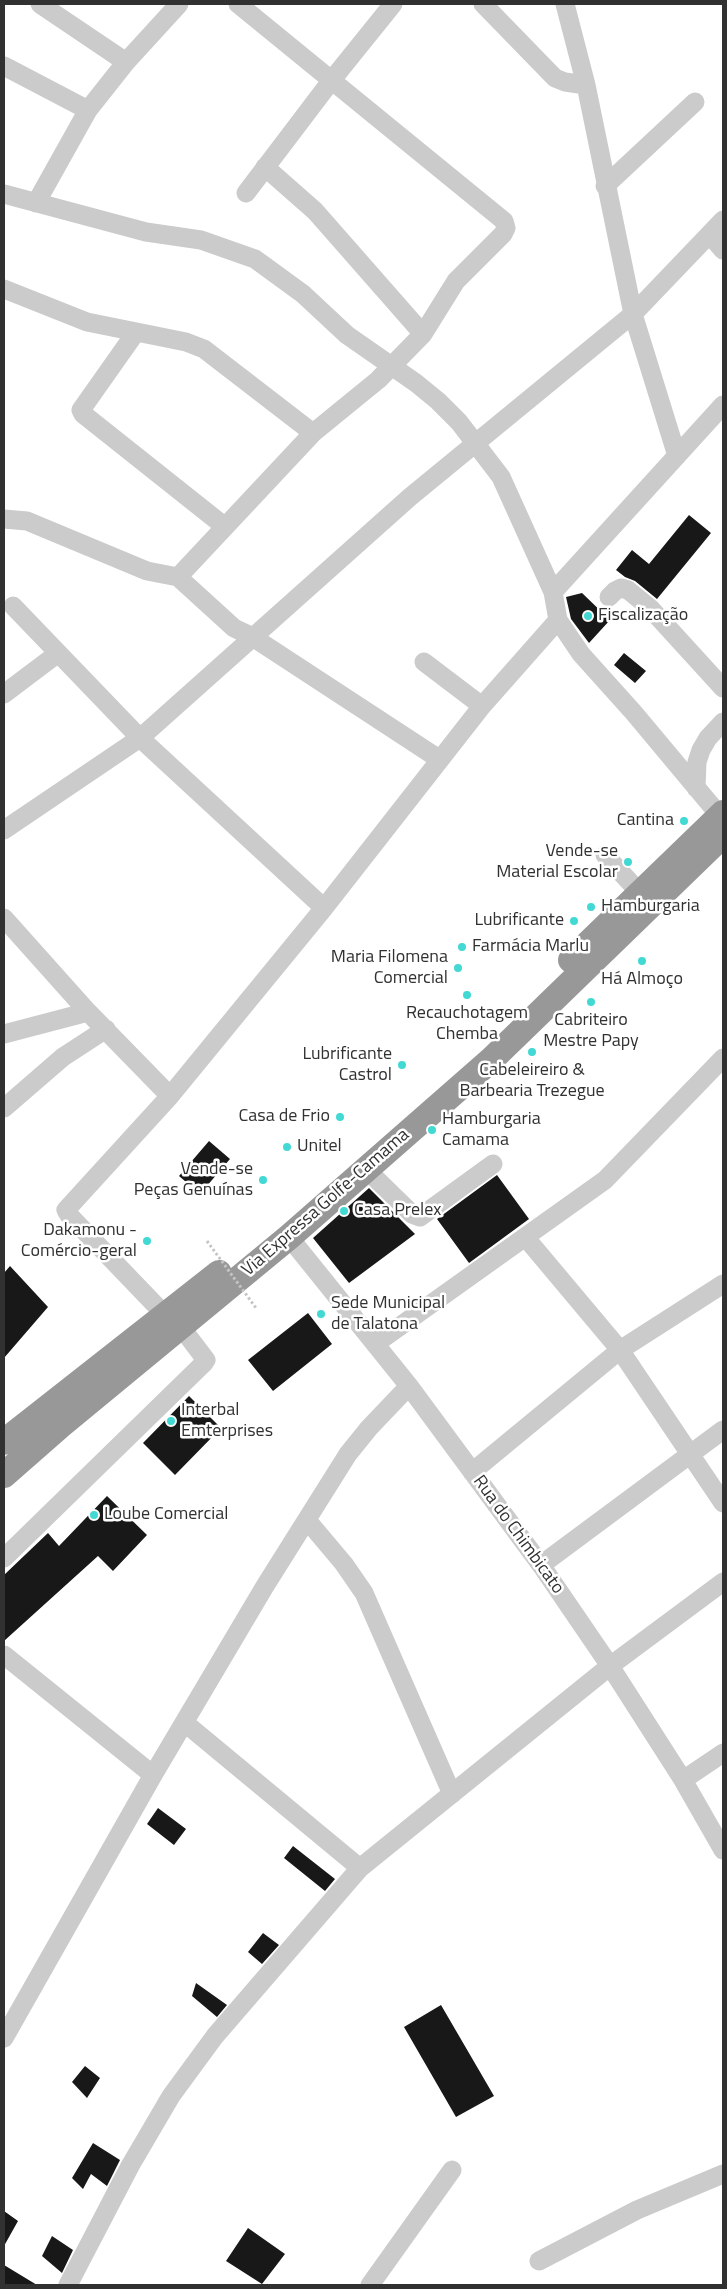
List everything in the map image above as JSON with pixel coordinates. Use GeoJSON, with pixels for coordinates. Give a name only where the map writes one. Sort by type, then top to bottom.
{"type":"FeatureCollection","features":[{"type":"Feature","properties":{"kind":"highway","name":"Via Expressa Golfe-Camama"},"geometry":{"type":"LineString","coordinates":[[4,1475],[325,1184],[454,1071],[639,892],[722,821]]}},
{"type":"Feature","properties":{"kind":"highway","name":"Via Expressa Golfe-Camama"},"geometry":{"type":"LineString","coordinates":[[4,1442],[289,1237],[492,1060],[722,821]]}},
{"type":"Feature","properties":{"kind":"street"},"geometry":{"type":"LineString","coordinates":[[40,4],[126,62]]}},
{"type":"Feature","properties":{"kind":"street"},"geometry":{"type":"LineString","coordinates":[[36,203],[88,110],[126,62],[179,4]]}},
{"type":"Feature","properties":{"kind":"street"},"geometry":{"type":"LineString","coordinates":[[178,577],[224,526],[314,433],[391,367],[423,334],[456,281],[503,234],[506,228],[504,221],[238,4]]}},
{"type":"Feature","properties":{"kind":"street"},"geometry":{"type":"LineString","coordinates":[[246,193],[331,81],[393,4]]}},
{"type":"Feature","properties":{"kind":"street"},"geometry":{"type":"LineString","coordinates":[[483,4],[555,78],[565,82],[586,85]]}},
{"type":"Feature","properties":{"kind":"street"},"geometry":{"type":"LineString","coordinates":[[566,4],[586,85],[605,186],[633,314],[677,456]]}},
{"type":"Feature","properties":{"kind":"street"},"geometry":{"type":"LineString","coordinates":[[4,66],[88,110]]}},
{"type":"Feature","properties":{"kind":"street"},"geometry":{"type":"LineString","coordinates":[[605,186],[695,102]]}},
{"type":"Feature","properties":{"kind":"street"},"geometry":{"type":"LineString","coordinates":[[265,167],[315,211],[423,334]]}},
{"type":"Feature","properties":{"kind":"street"},"geometry":{"type":"LineString","coordinates":[[4,194],[146,232],[201,240],[255,259],[303,294],[347,335],[416,383],[438,401],[477,444],[502,477],[553,592],[558,620],[580,654],[634,713],[722,821]]}},
{"type":"Feature","properties":{"kind":"street"},"geometry":{"type":"LineString","coordinates":[[4,830],[140,738],[251,636],[410,497],[477,444],[633,314],[723,220]]}},
{"type":"Feature","properties":{"kind":"street"},"geometry":{"type":"LineString","coordinates":[[710,235],[723,250]]}},
{"type":"Feature","properties":{"kind":"street"},"geometry":{"type":"LineString","coordinates":[[4,289],[80,320],[186,342],[204,349],[314,433]]}},
{"type":"Feature","properties":{"kind":"street"},"geometry":{"type":"LineString","coordinates":[[136,332],[81,410],[83,414],[224,526]]}},
{"type":"Feature","properties":{"kind":"street"},"geometry":{"type":"LineString","coordinates":[[553,592],[723,405]]}},
{"type":"Feature","properties":{"kind":"street"},"geometry":{"type":"LineString","coordinates":[[4,519],[27,521],[147,571],[178,577],[234,628],[251,636],[440,759]]}},
{"type":"Feature","properties":{"kind":"street"},"geometry":{"type":"LineString","coordinates":[[609,597],[615,590],[621,588],[635,596],[656,615],[723,688]]}},
{"type":"Feature","properties":{"kind":"street"},"geometry":{"type":"LineString","coordinates":[[13,606],[57,654],[140,738],[324,908]]}},
{"type":"Feature","properties":{"kind":"street"},"geometry":{"type":"LineString","coordinates":[[4,1558],[206,1360],[173,1321],[66,1210],[170,1096],[324,908],[482,706],[558,620]]}},
{"type":"Feature","properties":{"kind":"street"},"geometry":{"type":"LineString","coordinates":[[4,694],[57,654]]}},
{"type":"Feature","properties":{"kind":"street"},"geometry":{"type":"LineString","coordinates":[[424,662],[482,706]]}},
{"type":"Feature","properties":{"kind":"street"},"geometry":{"type":"LineString","coordinates":[[696,788],[697,762],[701,750],[708,738],[723,722]]}},
{"type":"Feature","properties":{"kind":"street"},"geometry":{"type":"LineString","coordinates":[[605,854],[639,892]]}},
{"type":"Feature","properties":{"kind":"street"},"geometry":{"type":"LineString","coordinates":[[4,918],[88,1012],[170,1096]]}},
{"type":"Feature","properties":{"kind":"street"},"geometry":{"type":"LineString","coordinates":[[4,1034],[88,1012]]}},
{"type":"Feature","properties":{"kind":"street"},"geometry":{"type":"LineString","coordinates":[[4,1108],[63,1057],[106,1029]]}},
{"type":"Feature","properties":{"kind":"street"},"geometry":{"type":"LineString","coordinates":[[375,1344],[605,1180],[723,1058]]}},
{"type":"Feature","properties":{"kind":"street"},"geometry":{"type":"LineString","coordinates":[[366,1169],[412,1214],[420,1217],[492,1164]]}},
{"type":"Feature","properties":{"kind":"street","name":"Rua do Chimbicato"},"geometry":{"type":"LineString","coordinates":[[289,1237],[408,1386],[541,1565],[610,1666],[683,1780],[723,1850]]}},
{"type":"Feature","properties":{"kind":"street"},"geometry":{"type":"LineString","coordinates":[[526,1238],[620,1350],[692,1454],[723,1503]]}},
{"type":"Feature","properties":{"kind":"street"},"geometry":{"type":"LineString","coordinates":[[472,1472],[620,1350],[723,1284]]}},
{"type":"Feature","properties":{"kind":"street"},"geometry":{"type":"LineString","coordinates":[[4,2038],[153,1775],[265,1586],[348,1454],[408,1386]]}},
{"type":"Feature","properties":{"kind":"street"},"geometry":{"type":"LineString","coordinates":[[541,1565],[723,1430]]}},
{"type":"Feature","properties":{"kind":"street"},"geometry":{"type":"LineString","coordinates":[[307,1520],[344,1564],[364,1593],[452,1794]]}},
{"type":"Feature","properties":{"kind":"street"},"geometry":{"type":"LineString","coordinates":[[68,2285],[130,2166],[171,2096],[215,2036],[360,1868],[610,1666],[723,1583]]}},
{"type":"Feature","properties":{"kind":"street"},"geometry":{"type":"LineString","coordinates":[[4,1655],[153,1775]]}},
{"type":"Feature","properties":{"kind":"street"},"geometry":{"type":"LineString","coordinates":[[185,1722],[360,1868]]}},
{"type":"Feature","properties":{"kind":"street"},"geometry":{"type":"LineString","coordinates":[[683,1780],[723,1753]]}},
{"type":"Feature","properties":{"kind":"street"},"geometry":{"type":"LineString","coordinates":[[370,2285],[452,2170]]}},
{"type":"Feature","properties":{"kind":"street"},"geometry":{"type":"LineString","coordinates":[[539,2261],[637,2210],[723,2174]]}},
{"type":"Feature","properties":{"kind":"path"},"geometry":{"type":"LineString","coordinates":[[207,1241],[256,1308]]}},
{"type":"Feature","properties":{"kind":"building"},"geometry":{"type":"Polygon","coordinates":[[[689,515],[711,533],[657,599],[635,581],[625,577],[616,570],[632,550],[649,564],[689,515]]]}},
{"type":"Feature","properties":{"kind":"building","name":"Fiscalização"},"geometry":{"type":"Polygon","coordinates":[[[582,593],[610,620],[589,643],[571,619],[566,597],[582,593]]]}},
{"type":"Feature","properties":{"kind":"building"},"geometry":{"type":"Polygon","coordinates":[[[624,653],[646,671],[635,683],[614,665],[624,653]]]}},
{"type":"Feature","properties":{"kind":"building"},"geometry":{"type":"Polygon","coordinates":[[[209,1141],[230,1159],[200,1194],[179,1176],[209,1141]]]}},
{"type":"Feature","properties":{"kind":"building"},"geometry":{"type":"Polygon","coordinates":[[[497,1175],[529,1219],[469,1263],[437,1219],[497,1175]]]}},
{"type":"Feature","properties":{"kind":"building"},"geometry":{"type":"Polygon","coordinates":[[[369,1188],[415,1234],[349,1283],[313,1238],[369,1188]]]}},
{"type":"Feature","properties":{"kind":"building"},"geometry":{"type":"Polygon","coordinates":[[[10,1266],[48,1307],[4,1358],[4,1273],[10,1266]]]}},
{"type":"Feature","properties":{"kind":"building"},"geometry":{"type":"Polygon","coordinates":[[[308,1313],[332,1344],[273,1391],[248,1360],[308,1313]]]}},
{"type":"Feature","properties":{"kind":"building"},"geometry":{"type":"Polygon","coordinates":[[[189,1396],[221,1428],[175,1475],[143,1443],[189,1396]]]}},
{"type":"Feature","properties":{"kind":"building"},"geometry":{"type":"Polygon","coordinates":[[[107,1496],[147,1535],[113,1571],[98,1556],[4,1641],[4,1575],[48,1533],[59,1546],[107,1496]]]}},
{"type":"Feature","properties":{"kind":"building"},"geometry":{"type":"Polygon","coordinates":[[[158,1808],[186,1829],[174,1845],[147,1824],[158,1808]]]}},
{"type":"Feature","properties":{"kind":"building"},"geometry":{"type":"Polygon","coordinates":[[[293,1846],[335,1879],[325,1891],[284,1858],[293,1846]]]}},
{"type":"Feature","properties":{"kind":"building"},"geometry":{"type":"Polygon","coordinates":[[[263,1933],[279,1945],[262,1964],[248,1952],[263,1933]]]}},
{"type":"Feature","properties":{"kind":"building"},"geometry":{"type":"Polygon","coordinates":[[[196,1983],[227,2005],[217,2017],[192,1996],[196,1983]]]}},
{"type":"Feature","properties":{"kind":"building"},"geometry":{"type":"Polygon","coordinates":[[[441,2005],[494,2096],[456,2117],[404,2027],[441,2005]]]}},
{"type":"Feature","properties":{"kind":"building"},"geometry":{"type":"Polygon","coordinates":[[[85,2066],[100,2078],[87,2098],[72,2082],[85,2066]]]}},
{"type":"Feature","properties":{"kind":"building"},"geometry":{"type":"Polygon","coordinates":[[[93,2143],[120,2160],[107,2186],[91,2174],[83,2189],[72,2178],[93,2143]]]}},
{"type":"Feature","properties":{"kind":"building"},"geometry":{"type":"Polygon","coordinates":[[[4,2211],[18,2221],[4,2246],[4,2211]]]}},
{"type":"Feature","properties":{"kind":"building"},"geometry":{"type":"Polygon","coordinates":[[[248,2228],[285,2254],[262,2284],[226,2261],[248,2228]]]}},
{"type":"Feature","properties":{"kind":"building"},"geometry":{"type":"Polygon","coordinates":[[[52,2236],[73,2250],[62,2273],[42,2256],[52,2236]]]}},
{"type":"Feature","properties":{"kind":"building"},"geometry":{"type":"Polygon","coordinates":[[[4,2265],[37,2285],[4,2285],[4,2265]]]}},
{"type":"Feature","properties":{"kind":"place","name":"Fiscalização"},"geometry":{"type":"Point","coordinates":[588,616]}},
{"type":"Feature","properties":{"kind":"place","name":"Cantina"},"geometry":{"type":"Point","coordinates":[684,821]}},
{"type":"Feature","properties":{"kind":"place","name":"Vende-se Material Escolar"},"geometry":{"type":"Point","coordinates":[628,862]}},
{"type":"Feature","properties":{"kind":"place","name":"Hamburgaria"},"geometry":{"type":"Point","coordinates":[591,907]}},
{"type":"Feature","properties":{"kind":"place","name":"Lubrificante"},"geometry":{"type":"Point","coordinates":[574,921]}},
{"type":"Feature","properties":{"kind":"place","name":"Farmácia Marlu"},"geometry":{"type":"Point","coordinates":[462,947]}},
{"type":"Feature","properties":{"kind":"place","name":"Há Almoço"},"geometry":{"type":"Point","coordinates":[642,961]}},
{"type":"Feature","properties":{"kind":"place","name":"Maria Filomena Comercial"},"geometry":{"type":"Point","coordinates":[458,968]}},
{"type":"Feature","properties":{"kind":"place","name":"Recauchotagem Chemba"},"geometry":{"type":"Point","coordinates":[467,995]}},
{"type":"Feature","properties":{"kind":"place","name":"Cabriteiro Mestre Papy"},"geometry":{"type":"Point","coordinates":[591,1002]}},
{"type":"Feature","properties":{"kind":"place","name":"Cabeleireiro & Barbearia Trezegue"},"geometry":{"type":"Point","coordinates":[532,1052]}},
{"type":"Feature","properties":{"kind":"place","name":"Lubrificante Castrol"},"geometry":{"type":"Point","coordinates":[402,1065]}},
{"type":"Feature","properties":{"kind":"place","name":"Casa de Frio"},"geometry":{"type":"Point","coordinates":[340,1117]}},
{"type":"Feature","properties":{"kind":"place","name":"Hamburgaria Camama"},"geometry":{"type":"Point","coordinates":[432,1130]}},
{"type":"Feature","properties":{"kind":"place","name":"Unitel"},"geometry":{"type":"Point","coordinates":[287,1147]}},
{"type":"Feature","properties":{"kind":"place","name":"Vende-se Peças Genuínas"},"geometry":{"type":"Point","coordinates":[263,1180]}},
{"type":"Feature","properties":{"kind":"place","name":"Casa Prelex"},"geometry":{"type":"Point","coordinates":[344,1211]}},
{"type":"Feature","properties":{"kind":"place","name":"Dakamonu - Comércio-geral"},"geometry":{"type":"Point","coordinates":[147,1241]}},
{"type":"Feature","properties":{"kind":"place","name":"Sede Municipal de Talatona"},"geometry":{"type":"Point","coordinates":[321,1314]}},
{"type":"Feature","properties":{"kind":"place","name":"Interbal Emterprises"},"geometry":{"type":"Point","coordinates":[171,1421]}},
{"type":"Feature","properties":{"kind":"place","name":"Loube Comercial"},"geometry":{"type":"Point","coordinates":[94,1515]}}]}
